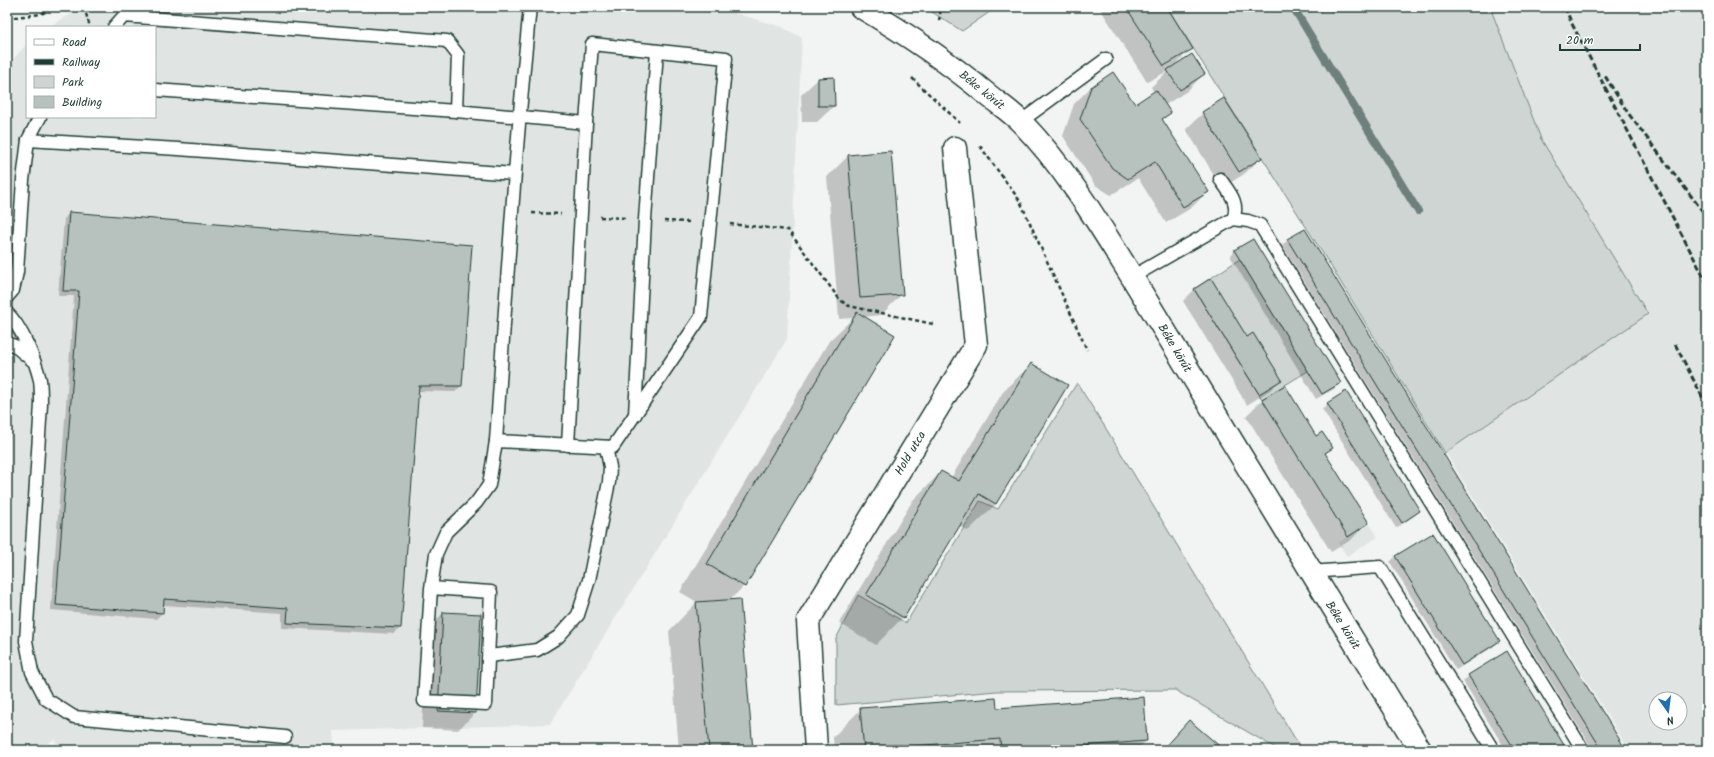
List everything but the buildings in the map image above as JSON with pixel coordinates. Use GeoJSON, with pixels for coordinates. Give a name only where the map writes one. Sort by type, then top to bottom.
{"type":"FeatureCollection","features":[{"type":"Feature","properties":{"kind":"street","name":"Béke körút"},"geometry":{"type":"LineString","coordinates":[[861,7],[926,46],[1020,122],[1054,160],[1102,229],[1132,277],[1310,572],[1420,750]]}},
{"type":"Feature","properties":{"kind":"street","name":"Hold utca"},"geometry":{"type":"LineString","coordinates":[[816,750],[808,621],[976,345],[955,148]]}},
{"type":"Feature","properties":{"kind":"lane"},"geometry":{"type":"LineString","coordinates":[[431,588],[491,592],[486,704],[424,701],[431,588],[436,554],[446,532],[476,503],[489,485],[496,441],[514,174],[530,7]]}},
{"type":"Feature","properties":{"kind":"lane"},"geometry":{"type":"LineString","coordinates":[[115,26],[124,16],[447,41],[458,55],[456,111]]}},
{"type":"Feature","properties":{"kind":"lane"},"geometry":{"type":"LineString","coordinates":[[496,441],[568,445],[606,447],[614,447],[701,317],[726,58],[592,44],[586,123],[568,445]]}},
{"type":"Feature","properties":{"kind":"lane"},"geometry":{"type":"LineString","coordinates":[[635,415],[656,51]]}},
{"type":"Feature","properties":{"kind":"lane"},"geometry":{"type":"LineString","coordinates":[[1020,122],[1106,59]]}},
{"type":"Feature","properties":{"kind":"lane"},"geometry":{"type":"LineString","coordinates":[[156,90],[456,111],[586,123]]}},
{"type":"Feature","properties":{"kind":"lane"},"geometry":{"type":"LineString","coordinates":[[7,297],[13,290],[18,272],[21,214],[28,140],[39,118]]}},
{"type":"Feature","properties":{"kind":"lane"},"geometry":{"type":"LineString","coordinates":[[28,140],[178,149],[514,174]]}},
{"type":"Feature","properties":{"kind":"lane"},"geometry":{"type":"LineString","coordinates":[[1132,277],[1233,218],[1236,211],[1235,201],[1220,179]]}},
{"type":"Feature","properties":{"kind":"lane"},"geometry":{"type":"LineString","coordinates":[[1233,218],[1260,225],[1270,239],[1583,750]]}},
{"type":"Feature","properties":{"kind":"lane"},"geometry":{"type":"LineString","coordinates":[[7,313],[20,330],[40,380],[41,404],[26,641],[32,672],[46,699],[74,717],[285,737]]}},
{"type":"Feature","properties":{"kind":"lane"},"geometry":{"type":"LineString","coordinates":[[7,343],[15,346],[34,362]]}},
{"type":"Feature","properties":{"kind":"lane"},"geometry":{"type":"LineString","coordinates":[[489,656],[537,650],[558,637],[578,615],[589,580],[609,482],[610,467],[606,447]]}},
{"type":"Feature","properties":{"kind":"lane"},"geometry":{"type":"LineString","coordinates":[[1310,572],[1380,567],[1493,750]]}},
{"type":"Feature","properties":{"kind":"path"},"geometry":{"type":"LineString","coordinates":[[7,18],[41,14],[55,7]]}},
{"type":"Feature","properties":{"kind":"path"},"geometry":{"type":"LineString","coordinates":[[84,7],[90,26]]}},
{"type":"Feature","properties":{"kind":"path"},"geometry":{"type":"LineString","coordinates":[[938,21],[942,7]]}},
{"type":"Feature","properties":{"kind":"path"},"geometry":{"type":"LineString","coordinates":[[912,78],[961,125]]}},
{"type":"Feature","properties":{"kind":"path"},"geometry":{"type":"LineString","coordinates":[[976,141],[1020,201],[1088,350]]}},
{"type":"Feature","properties":{"kind":"path"},"geometry":{"type":"LineString","coordinates":[[710,223],[788,230],[840,300],[849,306],[933,324]]}},
{"type":"Feature","properties":{"kind":"shaded area"},"geometry":{"type":"Polygon","coordinates":[[[84,7],[714,7],[782,27],[802,38],[787,339],[550,724],[333,731],[334,750],[60,750],[54,739],[38,750],[7,750],[7,68],[26,45],[26,118],[156,118],[156,26],[50,26],[84,7]]]}},
{"type":"Feature","properties":{"kind":"shaded area"},"geometry":{"type":"Polygon","coordinates":[[[1276,7],[1707,7],[1707,750],[1629,750],[1332,268],[1276,7]]]}},
{"type":"Feature","properties":{"kind":"shaded area"},"geometry":{"type":"Polygon","coordinates":[[[1369,523],[1378,537],[1347,556],[1338,543],[1369,523]]]}},
{"type":"Feature","properties":{"kind":"green space"},"geometry":{"type":"Polygon","coordinates":[[[924,7],[997,7],[962,31],[924,7]]]}},
{"type":"Feature","properties":{"kind":"green space"},"geometry":{"type":"Polygon","coordinates":[[[1167,7],[1490,7],[1541,139],[1648,314],[1445,453],[1332,268],[1167,7]]]}},
{"type":"Feature","properties":{"kind":"green space"},"geometry":{"type":"Polygon","coordinates":[[[1240,259],[1308,371],[1262,399],[1194,289],[1240,259]]]}},
{"type":"Feature","properties":{"kind":"green space"},"geometry":{"type":"Polygon","coordinates":[[[1077,383],[1302,750],[1279,750],[1175,690],[997,691],[836,705],[836,639],[858,595],[906,623],[980,501],[998,509],[1077,383]]]}},
{"type":"Feature","properties":{"kind":"waterway"},"geometry":{"type":"LineString","coordinates":[[1293,7],[1418,211]]}},
{"type":"Feature","properties":{"kind":"railway"},"geometry":{"type":"LineString","coordinates":[[1565,7],[1571,22],[1707,283]]}},
{"type":"Feature","properties":{"kind":"railway"},"geometry":{"type":"LineString","coordinates":[[1605,76],[1628,113],[1707,217]]}},
{"type":"Feature","properties":{"kind":"railway"},"geometry":{"type":"LineString","coordinates":[[1675,344],[1707,406]]}}]}
